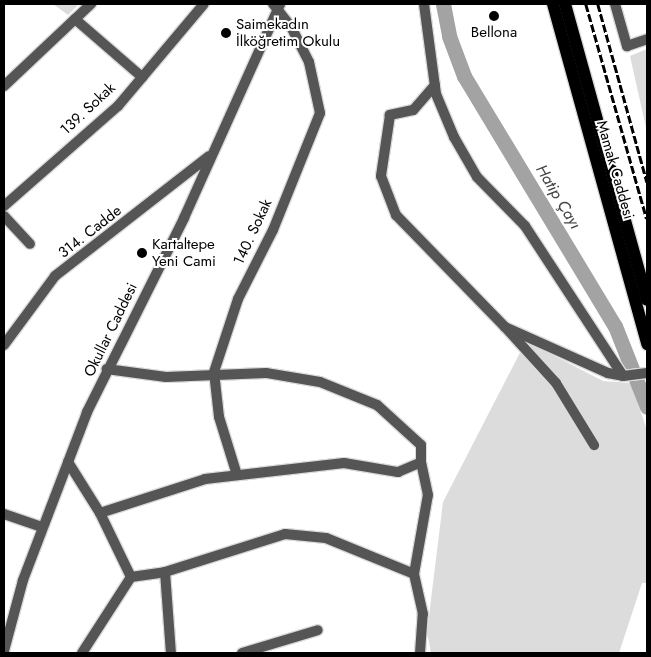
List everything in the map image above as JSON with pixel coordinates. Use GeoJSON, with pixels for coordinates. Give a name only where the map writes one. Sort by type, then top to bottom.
{"type":"FeatureCollection","features":[{"type":"Feature","properties":{"kind":"main road","name":"Mamak Caddesi"},"geometry":{"type":"LineString","coordinates":[[552,4],[647,344]]}},
{"type":"Feature","properties":{"kind":"main road","name":"Mamak Caddesi"},"geometry":{"type":"LineString","coordinates":[[565,4],[647,300]]}},
{"type":"Feature","properties":{"kind":"street"},"geometry":{"type":"LineString","coordinates":[[4,86],[91,4]]}},
{"type":"Feature","properties":{"kind":"street","name":"139. Sokak"},"geometry":{"type":"LineString","coordinates":[[4,206],[118,106],[204,4]]}},
{"type":"Feature","properties":{"kind":"street"},"geometry":{"type":"LineString","coordinates":[[424,4],[435,85],[454,138],[476,177],[525,226],[626,376]]}},
{"type":"Feature","properties":{"kind":"street"},"geometry":{"type":"LineString","coordinates":[[615,4],[627,46],[647,39]]}},
{"type":"Feature","properties":{"kind":"street","name":"Okullar Caddesi"},"geometry":{"type":"LineString","coordinates":[[4,651],[42,527],[107,369],[184,218],[209,156],[277,5]]}},
{"type":"Feature","properties":{"kind":"street","name":"140. Sokak"},"geometry":{"type":"LineString","coordinates":[[237,475],[219,417],[214,372],[238,299],[273,230],[320,113],[308,62],[277,5]]}},
{"type":"Feature","properties":{"kind":"street"},"geometry":{"type":"LineString","coordinates":[[75,19],[142,77]]}},
{"type":"Feature","properties":{"kind":"street"},"geometry":{"type":"LineString","coordinates":[[435,85],[413,110],[390,115],[381,176],[386,194],[420,244],[505,327],[567,397],[594,445]]}},
{"type":"Feature","properties":{"kind":"street","name":"314. Cadde"},"geometry":{"type":"LineString","coordinates":[[4,345],[55,276],[209,156]]}},
{"type":"Feature","properties":{"kind":"street"},"geometry":{"type":"LineString","coordinates":[[4,216],[30,244]]}},
{"type":"Feature","properties":{"kind":"street"},"geometry":{"type":"LineString","coordinates":[[505,327],[626,376],[644,373]]}},
{"type":"Feature","properties":{"kind":"street"},"geometry":{"type":"LineString","coordinates":[[107,369],[166,377],[214,372],[266,372],[320,382],[377,405],[421,445],[421,462],[428,494],[414,574],[423,614],[420,653]]}},
{"type":"Feature","properties":{"kind":"street"},"geometry":{"type":"LineString","coordinates":[[68,462],[100,513],[131,577]]}},
{"type":"Feature","properties":{"kind":"street"},"geometry":{"type":"LineString","coordinates":[[100,513],[205,479],[344,464],[398,472],[421,462]]}},
{"type":"Feature","properties":{"kind":"street"},"geometry":{"type":"LineString","coordinates":[[4,514],[42,527]]}},
{"type":"Feature","properties":{"kind":"street"},"geometry":{"type":"LineString","coordinates":[[82,653],[131,577],[165,572],[285,534],[326,538],[414,574]]}},
{"type":"Feature","properties":{"kind":"street"},"geometry":{"type":"LineString","coordinates":[[165,572],[172,653]]}},
{"type":"Feature","properties":{"kind":"street"},"geometry":{"type":"LineString","coordinates":[[242,653],[318,630]]}},
{"type":"Feature","properties":{"kind":"shaded area"},"geometry":{"type":"Polygon","coordinates":[[[53,4],[79,4],[68,15],[53,4]]]}},
{"type":"Feature","properties":{"kind":"shaded area"},"geometry":{"type":"Polygon","coordinates":[[[647,49],[647,132],[630,56],[647,49]]]}},
{"type":"Feature","properties":{"kind":"shaded area"},"geometry":{"type":"Polygon","coordinates":[[[526,341],[603,381],[631,383],[647,430],[647,583],[642,583],[619,653],[431,653],[427,632],[443,502],[526,341]]]}},
{"type":"Feature","properties":{"kind":"waterway","name":"Hatip Çayı"},"geometry":{"type":"LineString","coordinates":[[443,4],[449,36],[464,76],[615,326],[647,407]]}},
{"type":"Feature","properties":{"kind":"railway"},"geometry":{"type":"LineString","coordinates":[[586,4],[647,219]]}},
{"type":"Feature","properties":{"kind":"railway"},"geometry":{"type":"LineString","coordinates":[[598,4],[647,182]]}},
{"type":"Feature","properties":{"kind":"place","name":"Bellona"},"geometry":{"type":"Point","coordinates":[494,16]}},
{"type":"Feature","properties":{"kind":"place","name":"Saimekadın İlköğretim Okulu"},"geometry":{"type":"Point","coordinates":[226,33]}},
{"type":"Feature","properties":{"kind":"place","name":"Kartaltepe Yeni Cami"},"geometry":{"type":"Point","coordinates":[142,253]}}]}
